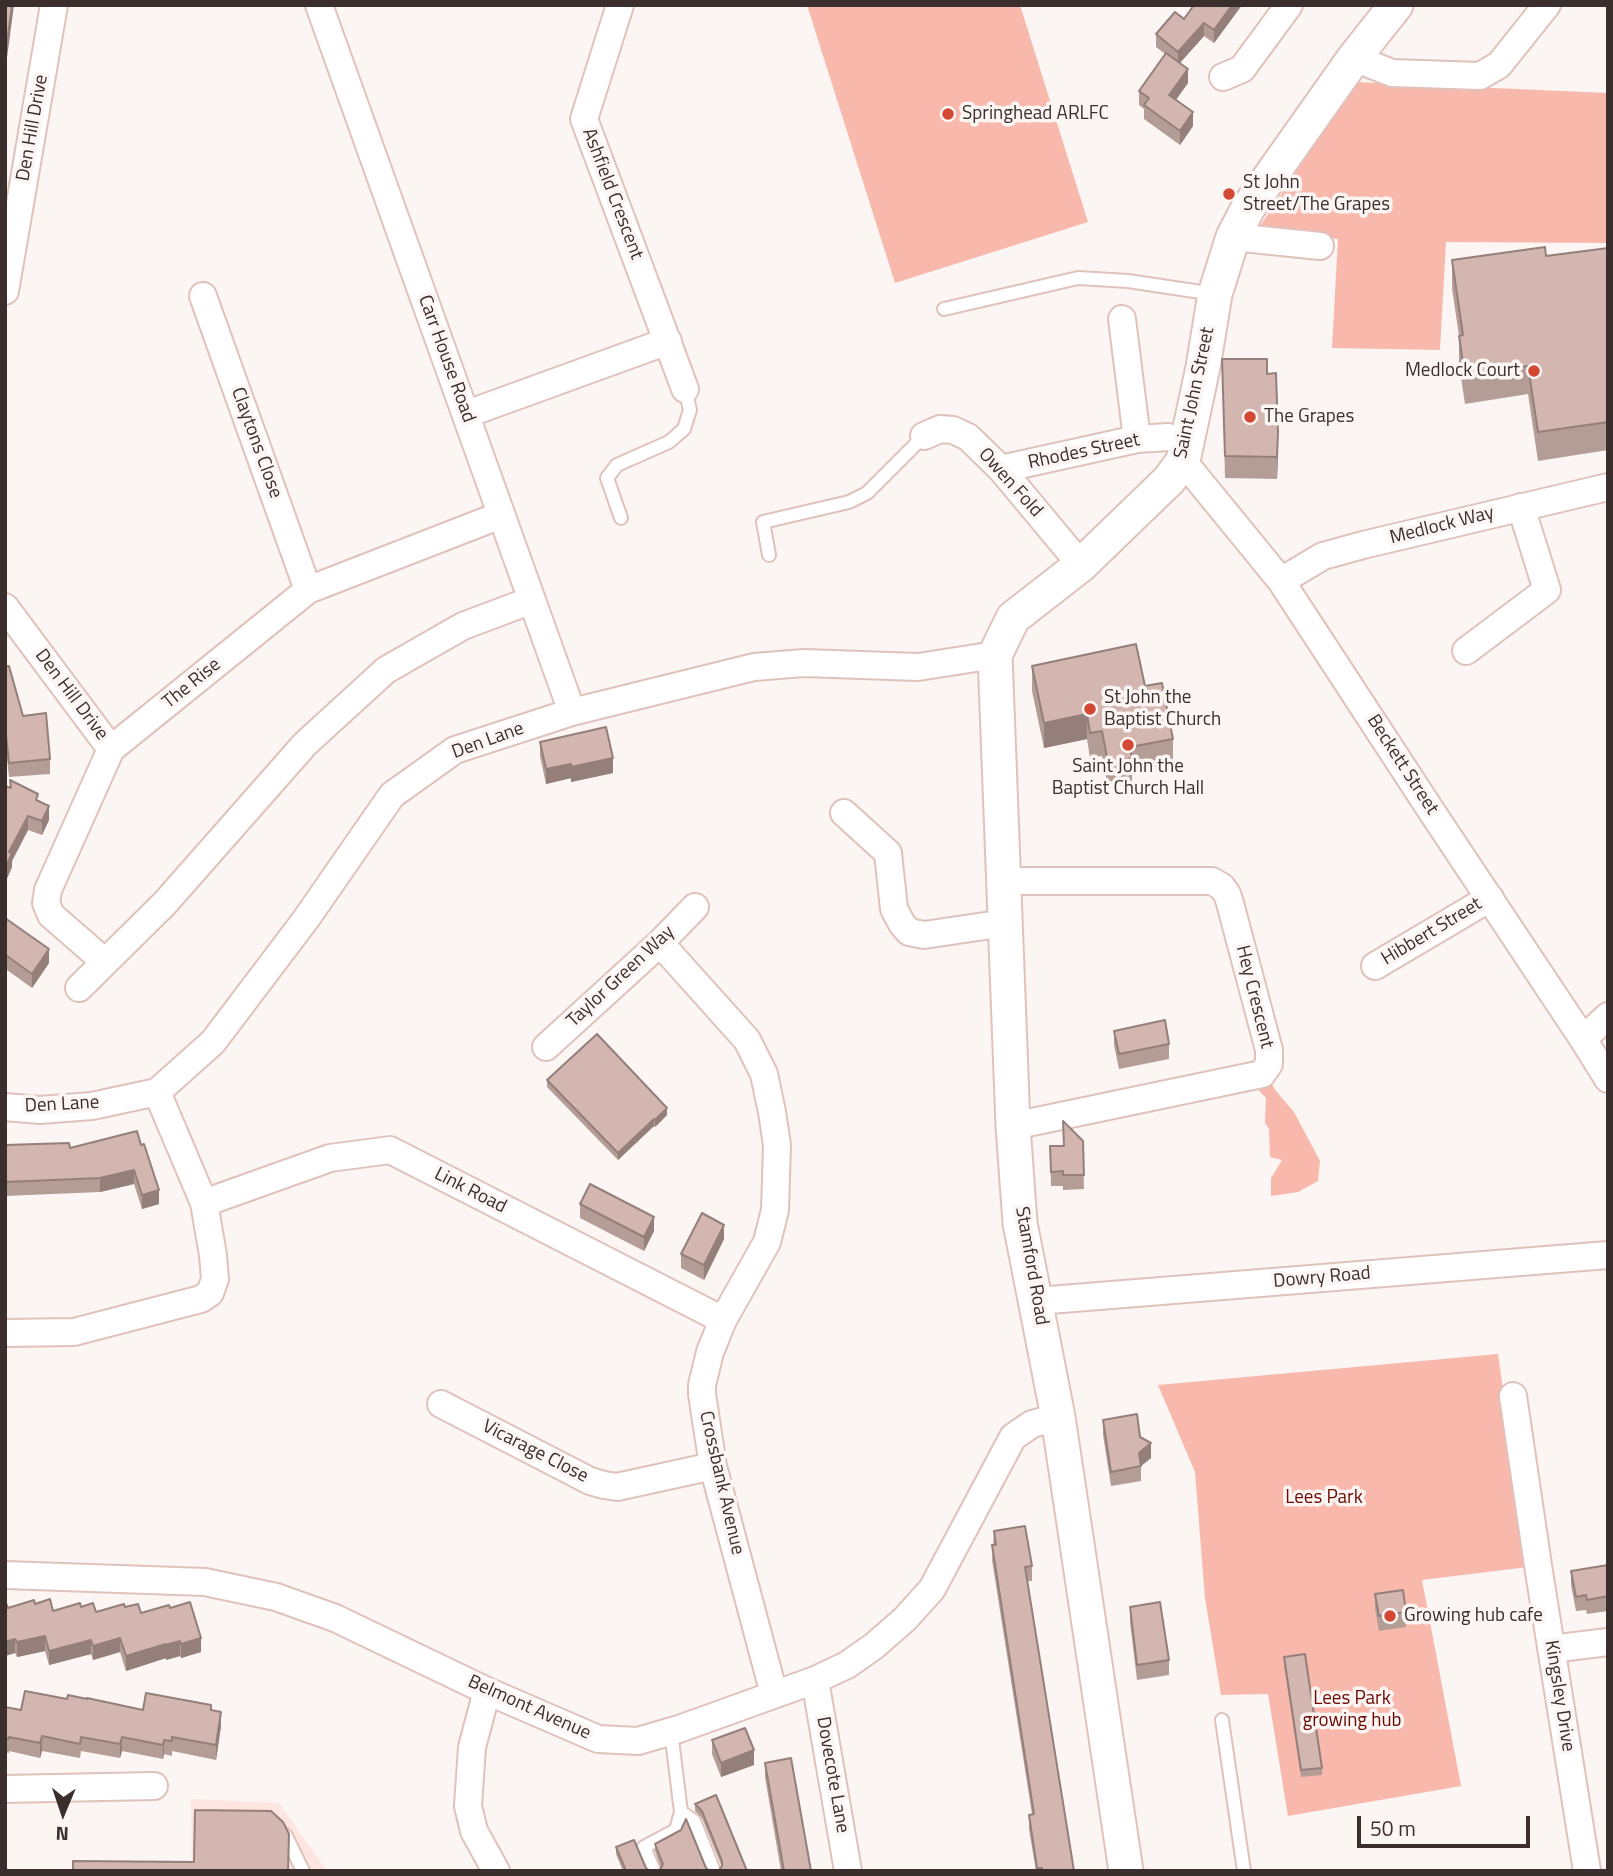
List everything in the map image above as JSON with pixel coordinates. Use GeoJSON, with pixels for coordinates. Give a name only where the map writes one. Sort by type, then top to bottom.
{"type":"FeatureCollection","features":[{"type":"Feature","properties":{"kind":"street","name":"Den Hill Drive"},"geometry":{"type":"LineString","coordinates":[[5,291],[54,5]]}},
{"type":"Feature","properties":{"kind":"street","name":"Carr House Road"},"geometry":{"type":"LineString","coordinates":[[319,5],[572,712]]}},
{"type":"Feature","properties":{"kind":"street","name":"Ashfield Crescent"},"geometry":{"type":"LineString","coordinates":[[620,5],[584,119],[685,389]]}},
{"type":"Feature","properties":{"kind":"street"},"geometry":{"type":"LineString","coordinates":[[1223,77],[1242,69],[1289,5]]}},
{"type":"Feature","properties":{"kind":"street","name":"Saint John Street"},"geometry":{"type":"LineString","coordinates":[[995,655],[1013,618],[1081,565],[1169,480],[1175,449],[1203,367],[1215,294],[1233,237],[1248,208],[1354,58],[1396,5]]}},
{"type":"Feature","properties":{"kind":"street"},"geometry":{"type":"LineString","coordinates":[[1354,58],[1392,73],[1480,76],[1499,65],[1547,5]]}},
{"type":"Feature","properties":{"kind":"street"},"geometry":{"type":"LineString","coordinates":[[1233,237],[1321,246]]}},
{"type":"Feature","properties":{"kind":"street","name":"Claytons Close"},"geometry":{"type":"LineString","coordinates":[[203,296],[308,590]]}},
{"type":"Feature","properties":{"kind":"street"},"geometry":{"type":"LineString","coordinates":[[1122,319],[1137,439]]}},
{"type":"Feature","properties":{"kind":"street"},"geometry":{"type":"LineString","coordinates":[[467,414],[668,341]]}},
{"type":"Feature","properties":{"kind":"street","name":"Owen Fold"},"geometry":{"type":"LineString","coordinates":[[925,436],[940,429],[953,430],[968,437],[1001,469],[1081,565]]}},
{"type":"Feature","properties":{"kind":"street","name":"Rhodes Street"},"geometry":{"type":"LineString","coordinates":[[1001,469],[1137,439],[1175,449]]}},
{"type":"Feature","properties":{"kind":"street","name":"Beckett Street"},"geometry":{"type":"LineString","coordinates":[[1175,449],[1281,581],[1608,1079]]}},
{"type":"Feature","properties":{"kind":"street","name":"Medlock Way"},"geometry":{"type":"LineString","coordinates":[[1281,581],[1323,556],[1608,487]]}},
{"type":"Feature","properties":{"kind":"street"},"geometry":{"type":"LineString","coordinates":[[1466,652],[1548,590],[1521,508]]}},
{"type":"Feature","properties":{"kind":"street","name":"The Rise"},"geometry":{"type":"LineString","coordinates":[[105,962],[51,915],[46,903],[48,890],[111,749],[308,590],[501,515]]}},
{"type":"Feature","properties":{"kind":"street"},"geometry":{"type":"LineString","coordinates":[[79,988],[165,903],[305,744],[386,670],[463,626],[532,600]]}},
{"type":"Feature","properties":{"kind":"street","name":"Den Hill Drive"},"geometry":{"type":"LineString","coordinates":[[5,607],[111,749]]}},
{"type":"Feature","properties":{"kind":"street","name":"Den Lane"},"geometry":{"type":"LineString","coordinates":[[5,1107],[40,1110],[92,1106],[157,1092],[213,1042],[306,919],[392,794],[455,750],[572,712],[754,667],[803,663],[919,667],[995,655]]}},
{"type":"Feature","properties":{"kind":"street","name":"Stamford Road"},"geometry":{"type":"LineString","coordinates":[[995,655],[1013,1126],[1020,1223],[1058,1417],[1126,1871]]}},
{"type":"Feature","properties":{"kind":"street"},"geometry":{"type":"LineString","coordinates":[[844,813],[888,853],[894,909],[909,932],[924,935],[1005,923]]}},
{"type":"Feature","properties":{"kind":"street","name":"Hey Crescent"},"geometry":{"type":"LineString","coordinates":[[1003,881],[1212,881],[1222,887],[1230,903],[1269,1050],[1269,1064],[1262,1074],[1013,1126]]}},
{"type":"Feature","properties":{"kind":"street","name":"Hibbert Street"},"geometry":{"type":"LineString","coordinates":[[1375,966],[1490,898]]}},
{"type":"Feature","properties":{"kind":"street","name":"Taylor Green Way"},"geometry":{"type":"LineString","coordinates":[[546,1047],[660,943],[695,907]]}},
{"type":"Feature","properties":{"kind":"street","name":"Crossbank Avenue"},"geometry":{"type":"LineString","coordinates":[[660,943],[747,1040],[764,1074],[772,1112],[777,1145],[775,1210],[767,1241],[723,1320],[710,1352],[702,1394],[713,1466],[774,1694]]}},
{"type":"Feature","properties":{"kind":"street"},"geometry":{"type":"LineString","coordinates":[[1583,1039],[1608,1016]]}},
{"type":"Feature","properties":{"kind":"street"},"geometry":{"type":"LineString","coordinates":[[5,1333],[74,1332],[201,1299],[210,1293],[215,1279],[204,1203],[157,1092]]}},
{"type":"Feature","properties":{"kind":"street","name":"Link Road"},"geometry":{"type":"LineString","coordinates":[[204,1203],[330,1158],[390,1150],[723,1320]]}},
{"type":"Feature","properties":{"kind":"street","name":"Dowry Road"},"geometry":{"type":"LineString","coordinates":[[1037,1301],[1608,1255]]}},
{"type":"Feature","properties":{"kind":"street","name":"Kingsley Drive"},"geometry":{"type":"LineString","coordinates":[[1513,1396],[1587,1871]]}},
{"type":"Feature","properties":{"kind":"street","name":"Vicarage Close"},"geometry":{"type":"LineString","coordinates":[[441,1404],[590,1481],[604,1485],[617,1486],[713,1466]]}},
{"type":"Feature","properties":{"kind":"street","name":"Belmont Avenue"},"geometry":{"type":"LineString","coordinates":[[5,1575],[205,1582],[276,1597],[335,1618],[487,1691],[598,1739],[638,1741],[816,1680],[847,1665],[874,1646],[905,1619],[932,1589],[1013,1437],[1032,1424],[1058,1417]]}},
{"type":"Feature","properties":{"kind":"street"},"geometry":{"type":"LineString","coordinates":[[1551,1649],[1608,1642]]}},
{"type":"Feature","properties":{"kind":"street","name":"Dovecote Lane"},"geometry":{"type":"LineString","coordinates":[[816,1680],[848,1871]]}},
{"type":"Feature","properties":{"kind":"street"},"geometry":{"type":"LineString","coordinates":[[487,1691],[472,1747],[468,1806],[474,1831],[496,1871]]}},
{"type":"Feature","properties":{"kind":"street"},"geometry":{"type":"LineString","coordinates":[[5,1789],[154,1786]]}},
{"type":"Feature","properties":{"kind":"street"},"geometry":{"type":"LineString","coordinates":[[1602,1871],[1608,1870]]}},
{"type":"Feature","properties":{"kind":"lane"},"geometry":{"type":"LineString","coordinates":[[944,309],[1078,278],[1128,281],[1215,294]]}},
{"type":"Feature","properties":{"kind":"lane"},"geometry":{"type":"LineString","coordinates":[[621,518],[607,478],[617,466],[670,442],[684,429],[690,410],[685,389]]}},
{"type":"Feature","properties":{"kind":"lane"},"geometry":{"type":"LineString","coordinates":[[769,555],[763,522],[849,502],[867,493],[925,436]]}},
{"type":"Feature","properties":{"kind":"lane"},"geometry":{"type":"LineString","coordinates":[[1222,1720],[1244,1871]]}},
{"type":"Feature","properties":{"kind":"lane"},"geometry":{"type":"LineString","coordinates":[[654,1871],[644,1847],[676,1830],[681,1812],[671,1731]]}},
{"type":"Feature","properties":{"kind":"lane"},"geometry":{"type":"LineString","coordinates":[[681,1812],[694,1821],[714,1871]]}},
{"type":"Feature","properties":{"kind":"lane"},"geometry":{"type":"LineString","coordinates":[[268,1821],[286,1836],[303,1871]]}},
{"type":"Feature","properties":{"kind":"shaded area"},"geometry":{"type":"Polygon","coordinates":[[[191,1799],[279,1803],[327,1871],[192,1871],[191,1799]]]}},
{"type":"Feature","properties":{"kind":"green space","name":"Springhead ARLFC"},"geometry":{"type":"Polygon","coordinates":[[[807,5],[1020,5],[1088,222],[895,283],[807,5]]]}},
{"type":"Feature","properties":{"kind":"green space"},"geometry":{"type":"Polygon","coordinates":[[[1356,82],[1608,93],[1608,243],[1446,242],[1440,350],[1332,348],[1338,239],[1256,232],[1356,82]]]}},
{"type":"Feature","properties":{"kind":"green space"},"geometry":{"type":"Polygon","coordinates":[[[1269,1079],[1294,1112],[1320,1161],[1318,1181],[1298,1192],[1271,1196],[1271,1178],[1282,1160],[1270,1157],[1269,1129],[1265,1123],[1266,1098],[1252,1083],[1269,1079]]]}},
{"type":"Feature","properties":{"kind":"green space","name":"Lees Park"},"geometry":{"type":"Polygon","coordinates":[[[1498,1354],[1528,1567],[1422,1580],[1461,1786],[1288,1816],[1268,1694],[1221,1695],[1205,1598],[1195,1472],[1158,1385],[1498,1354]]]}},
{"type":"Feature","properties":{"kind":"building"},"geometry":{"type":"Polygon","coordinates":[[[5,5],[12,5],[5,58],[5,5]]]}},
{"type":"Feature","properties":{"kind":"building"},"geometry":{"type":"Polygon","coordinates":[[[1194,5],[1232,5],[1214,30],[1204,23],[1178,52],[1156,34],[1175,12],[1184,19],[1194,5]]]}},
{"type":"Feature","properties":{"kind":"building"},"geometry":{"type":"Polygon","coordinates":[[[1166,53],[1188,69],[1169,95],[1193,112],[1180,131],[1144,105],[1149,98],[1139,91],[1166,53]]]}},
{"type":"Feature","properties":{"kind":"building"},"geometry":{"type":"Polygon","coordinates":[[[1545,247],[1546,256],[1608,248],[1608,422],[1538,432],[1528,366],[1465,376],[1459,336],[1463,335],[1452,260],[1545,247]]]}},
{"type":"Feature","properties":{"kind":"building","name":"The Grapes"},"geometry":{"type":"Polygon","coordinates":[[[1222,359],[1267,359],[1267,374],[1276,373],[1277,457],[1225,456],[1222,359]]]}},
{"type":"Feature","properties":{"kind":"building"},"geometry":{"type":"Polygon","coordinates":[[[1136,644],[1145,686],[1162,683],[1173,739],[1130,747],[1132,758],[1108,763],[1102,731],[1090,733],[1087,714],[1044,723],[1032,666],[1136,644]]]}},
{"type":"Feature","properties":{"kind":"building"},"geometry":{"type":"Polygon","coordinates":[[[5,666],[9,666],[23,716],[46,713],[50,759],[9,763],[5,726],[5,666]]]}},
{"type":"Feature","properties":{"kind":"building"},"geometry":{"type":"Polygon","coordinates":[[[606,727],[613,758],[546,769],[540,742],[606,727]]]}},
{"type":"Feature","properties":{"kind":"building"},"geometry":{"type":"Polygon","coordinates":[[[10,780],[38,794],[36,800],[49,806],[42,821],[28,816],[9,852],[12,853],[5,869],[5,786],[11,788],[10,780]]]}},
{"type":"Feature","properties":{"kind":"building"},"geometry":{"type":"Polygon","coordinates":[[[5,918],[49,949],[32,974],[7,956],[5,958],[5,918]]]}},
{"type":"Feature","properties":{"kind":"building"},"geometry":{"type":"Polygon","coordinates":[[[1165,1020],[1169,1044],[1119,1054],[1114,1031],[1165,1020]]]}},
{"type":"Feature","properties":{"kind":"building"},"geometry":{"type":"Polygon","coordinates":[[[597,1034],[667,1108],[618,1153],[547,1080],[597,1034]]]}},
{"type":"Feature","properties":{"kind":"building"},"geometry":{"type":"Polygon","coordinates":[[[1063,1121],[1083,1141],[1084,1175],[1051,1172],[1050,1146],[1064,1146],[1063,1121]]]}},
{"type":"Feature","properties":{"kind":"building"},"geometry":{"type":"Polygon","coordinates":[[[137,1131],[159,1190],[142,1195],[134,1170],[100,1178],[5,1182],[5,1145],[69,1143],[70,1148],[137,1131]]]}},
{"type":"Feature","properties":{"kind":"building"},"geometry":{"type":"Polygon","coordinates":[[[590,1184],[654,1217],[644,1237],[580,1204],[590,1184]]]}},
{"type":"Feature","properties":{"kind":"building"},"geometry":{"type":"Polygon","coordinates":[[[702,1213],[724,1225],[704,1265],[681,1254],[702,1213]]]}},
{"type":"Feature","properties":{"kind":"building"},"geometry":{"type":"Polygon","coordinates":[[[1137,1414],[1140,1437],[1151,1443],[1139,1453],[1141,1466],[1111,1472],[1103,1420],[1137,1414]]]}},
{"type":"Feature","properties":{"kind":"building"},"geometry":{"type":"Polygon","coordinates":[[[1025,1526],[1032,1566],[1025,1567],[1074,1871],[1042,1871],[1042,1868],[1037,1868],[1029,1815],[1034,1814],[992,1545],[996,1545],[994,1531],[1025,1526]]]}},
{"type":"Feature","properties":{"kind":"building"},"geometry":{"type":"Polygon","coordinates":[[[1608,1565],[1608,1596],[1587,1600],[1586,1595],[1576,1597],[1571,1571],[1608,1565]]]}},
{"type":"Feature","properties":{"kind":"building"},"geometry":{"type":"Polygon","coordinates":[[[1403,1590],[1406,1612],[1379,1616],[1375,1594],[1403,1590]]]}},
{"type":"Feature","properties":{"kind":"building"},"geometry":{"type":"Polygon","coordinates":[[[50,1599],[53,1611],[80,1603],[81,1607],[93,1603],[96,1612],[124,1604],[125,1607],[138,1604],[141,1613],[190,1602],[201,1638],[181,1644],[180,1641],[166,1644],[126,1656],[120,1638],[93,1646],[91,1640],[49,1651],[45,1636],[5,1642],[5,1601],[8,1608],[34,1600],[35,1604],[50,1599]]]}},
{"type":"Feature","properties":{"kind":"building"},"geometry":{"type":"Polygon","coordinates":[[[1160,1602],[1169,1660],[1137,1665],[1130,1607],[1160,1602]]]}},
{"type":"Feature","properties":{"kind":"building"},"geometry":{"type":"Polygon","coordinates":[[[1305,1654],[1322,1768],[1301,1770],[1284,1657],[1305,1654]]]}},
{"type":"Feature","properties":{"kind":"building"},"geometry":{"type":"Polygon","coordinates":[[[25,1691],[67,1699],[68,1695],[87,1698],[143,1710],[146,1693],[211,1705],[211,1710],[221,1712],[216,1745],[172,1737],[172,1741],[164,1740],[163,1745],[122,1737],[120,1744],[81,1737],[80,1744],[42,1736],[40,1743],[5,1738],[5,1707],[21,1710],[25,1691]]]}},
{"type":"Feature","properties":{"kind":"building"},"geometry":{"type":"Polygon","coordinates":[[[745,1728],[754,1750],[721,1763],[712,1740],[745,1728]]]}},
{"type":"Feature","properties":{"kind":"building"},"geometry":{"type":"Polygon","coordinates":[[[791,1758],[811,1871],[784,1871],[765,1763],[791,1758]]]}},
{"type":"Feature","properties":{"kind":"building"},"geometry":{"type":"Polygon","coordinates":[[[716,1795],[747,1871],[718,1871],[722,1861],[702,1811],[695,1804],[716,1795]]]}},
{"type":"Feature","properties":{"kind":"building"},"geometry":{"type":"Polygon","coordinates":[[[195,1810],[271,1811],[283,1822],[289,1834],[288,1871],[73,1871],[73,1861],[194,1862],[195,1810]]]}},
{"type":"Feature","properties":{"kind":"building"},"geometry":{"type":"Polygon","coordinates":[[[686,1819],[706,1868],[710,1871],[659,1871],[663,1864],[655,1844],[681,1830],[686,1819]]]}},
{"type":"Feature","properties":{"kind":"building"},"geometry":{"type":"Polygon","coordinates":[[[634,1840],[646,1868],[650,1871],[626,1871],[616,1847],[634,1840]]]}},
{"type":"Feature","properties":{"kind":"place","name":"Springhead ARLFC"},"geometry":{"type":"Point","coordinates":[948,114]}},
{"type":"Feature","properties":{"kind":"place","name":"St John Street/The Grapes"},"geometry":{"type":"Point","coordinates":[1229,194]}},
{"type":"Feature","properties":{"kind":"place","name":"Medlock Court"},"geometry":{"type":"Point","coordinates":[1534,371]}},
{"type":"Feature","properties":{"kind":"place","name":"The Grapes"},"geometry":{"type":"Point","coordinates":[1250,417]}},
{"type":"Feature","properties":{"kind":"place","name":"St John the Baptist Church"},"geometry":{"type":"Point","coordinates":[1090,709]}},
{"type":"Feature","properties":{"kind":"place","name":"Saint John the Baptist Church Hall"},"geometry":{"type":"Point","coordinates":[1128,745]}},
{"type":"Feature","properties":{"kind":"place","name":"Growing hub cafe"},"geometry":{"type":"Point","coordinates":[1390,1616]}},
{"type":"Feature","properties":{"kind":"park label","name":"Lees Park growing hub"},"geometry":{"type":"Point","coordinates":[1352,1710]}}]}
